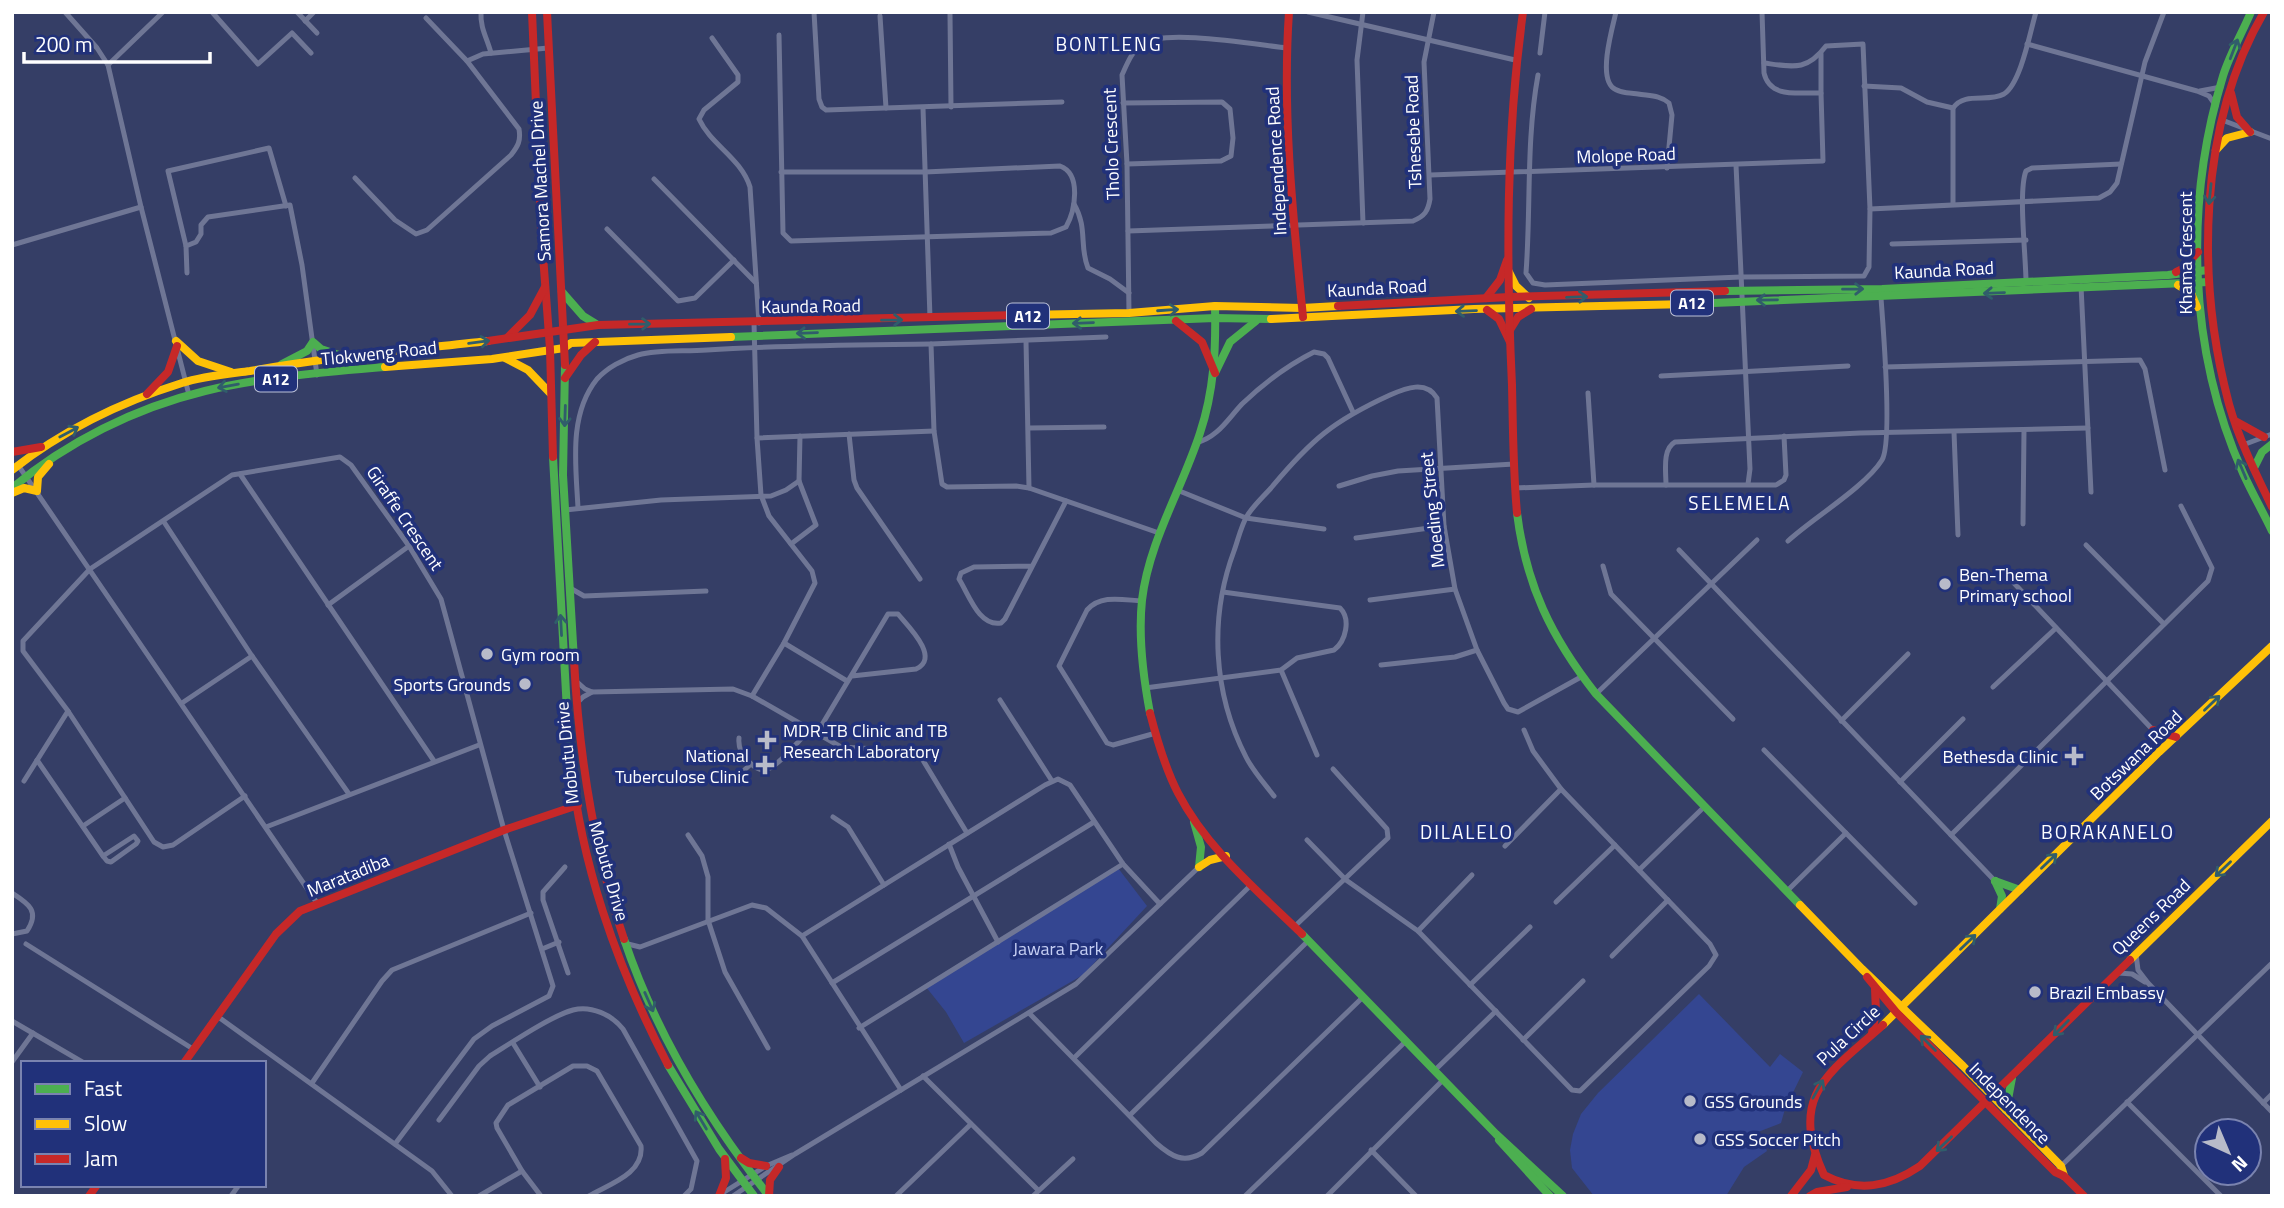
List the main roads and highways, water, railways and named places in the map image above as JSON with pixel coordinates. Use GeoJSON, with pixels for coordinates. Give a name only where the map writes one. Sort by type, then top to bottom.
{"type":"FeatureCollection","features":[{"type":"Feature","properties":{"kind":"main road","name":"Samora Machel Drive"},"geometry":{"type":"LineString","coordinates":[[532,12],[548,334]]}},
{"type":"Feature","properties":{"kind":"main road","name":"Samora Machel Drive"},"geometry":{"type":"LineString","coordinates":[[547,12],[564,348]]}},
{"type":"Feature","properties":{"kind":"main road","name":"Independence Road"},"geometry":{"type":"LineString","coordinates":[[1289,12],[1287,48],[1294,225],[1302,312]]}},
{"type":"Feature","properties":{"kind":"main road"},"geometry":{"type":"LineString","coordinates":[[1523,12],[1515,60],[1506,173],[1507,260],[1515,488],[1522,548],[1532,587],[1556,640],[1581,677],[1900,1009]]}},
{"type":"Feature","properties":{"kind":"main road","name":"Khama Crescent"},"geometry":{"type":"LineString","coordinates":[[2251,12],[2232,51],[2212,117],[2203,159],[2199,191],[2197,271],[2201,323],[2220,406],[2234,449],[2261,513],[2272,531]]}},
{"type":"Feature","properties":{"kind":"main road","name":"Khama Crescent"},"geometry":{"type":"LineString","coordinates":[[2264,12],[2250,38],[2222,120],[2215,151],[2207,218],[2211,318],[2230,406],[2272,508]]}},
{"type":"Feature","properties":{"kind":"main road"},"geometry":{"type":"LineString","coordinates":[[2215,151],[2227,138],[2250,132],[2237,117],[2231,91]]}},
{"type":"Feature","properties":{"kind":"main road"},"geometry":{"type":"LineString","coordinates":[[2168,275],[2182,269],[2198,252]]}},
{"type":"Feature","properties":{"kind":"main road"},"geometry":{"type":"LineString","coordinates":[[1486,298],[1500,280],[1507,260]]}},
{"type":"Feature","properties":{"kind":"main road"},"geometry":{"type":"LineString","coordinates":[[1508,270],[1516,286],[1529,298]]}},
{"type":"Feature","properties":{"kind":"main road","name":"Kaunda Road"},"geometry":{"type":"LineString","coordinates":[[548,334],[598,325],[1129,313],[1215,306],[1302,312],[1487,310],[1881,298],[2026,292],[2208,270]]}},
{"type":"Feature","properties":{"kind":"main road","name":"Kaunda Road"},"geometry":{"type":"LineString","coordinates":[[564,348],[571,343],[754,335],[1215,318],[1257,320],[1302,312],[1508,297],[1882,289],[2026,282],[2209,282]]}},
{"type":"Feature","properties":{"kind":"main road"},"geometry":{"type":"LineString","coordinates":[[2175,284],[2194,297],[2201,323]]}},
{"type":"Feature","properties":{"kind":"main road"},"geometry":{"type":"LineString","coordinates":[[507,338],[530,315],[545,287]]}},
{"type":"Feature","properties":{"kind":"main road"},"geometry":{"type":"LineString","coordinates":[[562,292],[583,316],[598,325]]}},
{"type":"Feature","properties":{"kind":"main road"},"geometry":{"type":"LineString","coordinates":[[1215,306],[1214,373],[1206,413],[1159,533],[1142,601],[1141,650],[1145,688],[1156,733],[1172,777],[1192,816],[1201,847],[1199,867],[1210,860],[1226,856]]}},
{"type":"Feature","properties":{"kind":"main road"},"geometry":{"type":"LineString","coordinates":[[1510,330],[1518,317],[1533,309]]}},
{"type":"Feature","properties":{"kind":"main road"},"geometry":{"type":"LineString","coordinates":[[1487,310],[1499,319],[1510,342]]}},
{"type":"Feature","properties":{"kind":"main road"},"geometry":{"type":"LineString","coordinates":[[1214,373],[1227,344],[1257,320]]}},
{"type":"Feature","properties":{"kind":"main road"},"geometry":{"type":"LineString","coordinates":[[1176,321],[1202,340],[1208,349],[1214,373]]}},
{"type":"Feature","properties":{"kind":"main road"},"geometry":{"type":"LineString","coordinates":[[548,334],[550,349]]}},
{"type":"Feature","properties":{"kind":"main road","name":"Tlokweng Road"},"geometry":{"type":"LineString","coordinates":[[15,467],[41,447],[89,421],[146,395],[185,382],[281,365],[548,334]]}},
{"type":"Feature","properties":{"kind":"main road"},"geometry":{"type":"LineString","coordinates":[[281,365],[283,361],[308,352],[313,342],[321,349],[346,358]]}},
{"type":"Feature","properties":{"kind":"main road"},"geometry":{"type":"LineString","coordinates":[[565,378],[581,355],[595,342]]}},
{"type":"Feature","properties":{"kind":"main road"},"geometry":{"type":"LineString","coordinates":[[146,395],[168,372],[176,344],[198,361],[232,372]]}},
{"type":"Feature","properties":{"kind":"main road","name":"Tlokweng Road"},"geometry":{"type":"LineString","coordinates":[[12,488],[26,475],[63,452],[128,417],[189,395],[223,387],[317,374],[492,359],[564,348]]}},
{"type":"Feature","properties":{"kind":"main road","name":"Mobutu Drive"},"geometry":{"type":"LineString","coordinates":[[564,348],[563,455],[575,680],[588,802],[602,871],[624,943],[649,1003],[675,1055],[718,1128],[769,1196]]}},
{"type":"Feature","properties":{"kind":"main road","name":"Mobuto Drive"},"geometry":{"type":"LineString","coordinates":[[550,349],[564,675],[576,806],[591,875],[617,953],[667,1065],[725,1157],[754,1196]]}},
{"type":"Feature","properties":{"kind":"main road"},"geometry":{"type":"LineString","coordinates":[[492,359],[502,357],[522,365],[550,393]]}},
{"type":"Feature","properties":{"kind":"main road"},"geometry":{"type":"LineString","coordinates":[[2235,421],[2250,432],[2268,435]]}},
{"type":"Feature","properties":{"kind":"main road"},"geometry":{"type":"LineString","coordinates":[[2254,468],[2262,452],[2272,444]]}},
{"type":"Feature","properties":{"kind":"main road"},"geometry":{"type":"LineString","coordinates":[[12,452],[41,447]]}},
{"type":"Feature","properties":{"kind":"main road"},"geometry":{"type":"LineString","coordinates":[[12,493],[23,488],[37,491],[40,473],[63,452]]}},
{"type":"Feature","properties":{"kind":"main road","name":"Botswana Road"},"geometry":{"type":"LineString","coordinates":[[1900,1009],[2159,752],[2272,646]]}},
{"type":"Feature","properties":{"kind":"main road"},"geometry":{"type":"LineString","coordinates":[[2159,752],[2153,730],[2176,737]]}},
{"type":"Feature","properties":{"kind":"main road"},"geometry":{"type":"LineString","coordinates":[[559,810],[570,800],[574,791]]}},
{"type":"Feature","properties":{"kind":"main road","name":"Maratadiba"},"geometry":{"type":"LineString","coordinates":[[185,1061],[282,926],[300,911],[504,830],[588,802]]}},
{"type":"Feature","properties":{"kind":"main road"},"geometry":{"type":"LineString","coordinates":[[559,810],[579,822]]}},
{"type":"Feature","properties":{"kind":"main road"},"geometry":{"type":"LineString","coordinates":[[1192,816],[1251,884],[1362,998],[1496,1134],[1563,1196]]}},
{"type":"Feature","properties":{"kind":"main road","name":"Queens Road"},"geometry":{"type":"LineString","coordinates":[[1988,1098],[2272,821]]}},
{"type":"Feature","properties":{"kind":"main road"},"geometry":{"type":"LineString","coordinates":[[2000,909],[2002,896],[1995,881],[2020,890]]}},
{"type":"Feature","properties":{"kind":"main road"},"geometry":{"type":"LineString","coordinates":[[1862,969],[1875,989],[1900,1009]]}},
{"type":"Feature","properties":{"kind":"main road"},"geometry":{"type":"LineString","coordinates":[[1872,1033],[1876,1012],[1875,989]]}},
{"type":"Feature","properties":{"kind":"main road","name":"Pula Circle"},"geometry":{"type":"LineString","coordinates":[[1815,1155],[1811,1118],[1815,1093],[1825,1077],[1900,1009]]}},
{"type":"Feature","properties":{"kind":"main road","name":"Independence"},"geometry":{"type":"LineString","coordinates":[[1900,1009],[2058,1169]]}},
{"type":"Feature","properties":{"kind":"main road"},"geometry":{"type":"LineString","coordinates":[[2007,1110],[2012,1075]]}},
{"type":"Feature","properties":{"kind":"main road"},"geometry":{"type":"LineString","coordinates":[[1810,1196],[1817,1192],[1887,1184],[1905,1178],[1988,1098]]}},
{"type":"Feature","properties":{"kind":"main road","name":"Independence"},"geometry":{"type":"LineString","coordinates":[[1988,1098],[2007,1110],[2084,1196]]}},
{"type":"Feature","properties":{"kind":"main road"},"geometry":{"type":"LineString","coordinates":[[1496,1134],[1550,1196]]}},
{"type":"Feature","properties":{"kind":"main road"},"geometry":{"type":"LineString","coordinates":[[736,1154],[749,1163],[766,1166]]}},
{"type":"Feature","properties":{"kind":"main road"},"geometry":{"type":"LineString","coordinates":[[1815,1155],[1825,1175],[1850,1187]]}},
{"type":"Feature","properties":{"kind":"main road"},"geometry":{"type":"LineString","coordinates":[[1791,1196],[1811,1170],[1815,1155]]}},
{"type":"Feature","properties":{"kind":"main road"},"geometry":{"type":"LineString","coordinates":[[719,1196],[727,1179],[725,1157]]}},
{"type":"Feature","properties":{"kind":"main road"},"geometry":{"type":"LineString","coordinates":[[769,1196],[770,1180],[779,1167]]}},
{"type":"Feature","properties":{"kind":"place","name":"Ben-Thema Primary school"},"geometry":{"type":"Point","coordinates":[1945,584]}},
{"type":"Feature","properties":{"kind":"place","name":"Gym room"},"geometry":{"type":"Point","coordinates":[487,654]}},
{"type":"Feature","properties":{"kind":"place","name":"Sports Grounds"},"geometry":{"type":"Point","coordinates":[525,684]}},
{"type":"Feature","properties":{"kind":"place","name":"MDR-TB Clinic and TB Research Laboratory"},"geometry":{"type":"Point","coordinates":[767,740]}},
{"type":"Feature","properties":{"kind":"place","name":"Bethesda Clinic"},"geometry":{"type":"Point","coordinates":[2074,756]}},
{"type":"Feature","properties":{"kind":"place","name":"National Tuberculose Clinic"},"geometry":{"type":"Point","coordinates":[765,765]}},
{"type":"Feature","properties":{"kind":"place","name":"Brazil Embassy"},"geometry":{"type":"Point","coordinates":[2035,992]}},
{"type":"Feature","properties":{"kind":"place","name":"GSS Grounds"},"geometry":{"type":"Point","coordinates":[1690,1101]}},
{"type":"Feature","properties":{"kind":"place","name":"GSS Soccer Pitch"},"geometry":{"type":"Point","coordinates":[1700,1139]}},
{"type":"Feature","properties":{"kind":"district","name":"BONTLENG"},"geometry":{"type":"Point","coordinates":[1109,43]}},
{"type":"Feature","properties":{"kind":"district","name":"SELEMELA"},"geometry":{"type":"Point","coordinates":[1740,502]}},
{"type":"Feature","properties":{"kind":"district","name":"DILALELO"},"geometry":{"type":"Point","coordinates":[1467,831]}},
{"type":"Feature","properties":{"kind":"district","name":"BORAKANELO"},"geometry":{"type":"Point","coordinates":[2108,831]}},
{"type":"Feature","properties":{"kind":"park label","name":"Jawara Park"},"geometry":{"type":"Point","coordinates":[1058,948]}}]}
